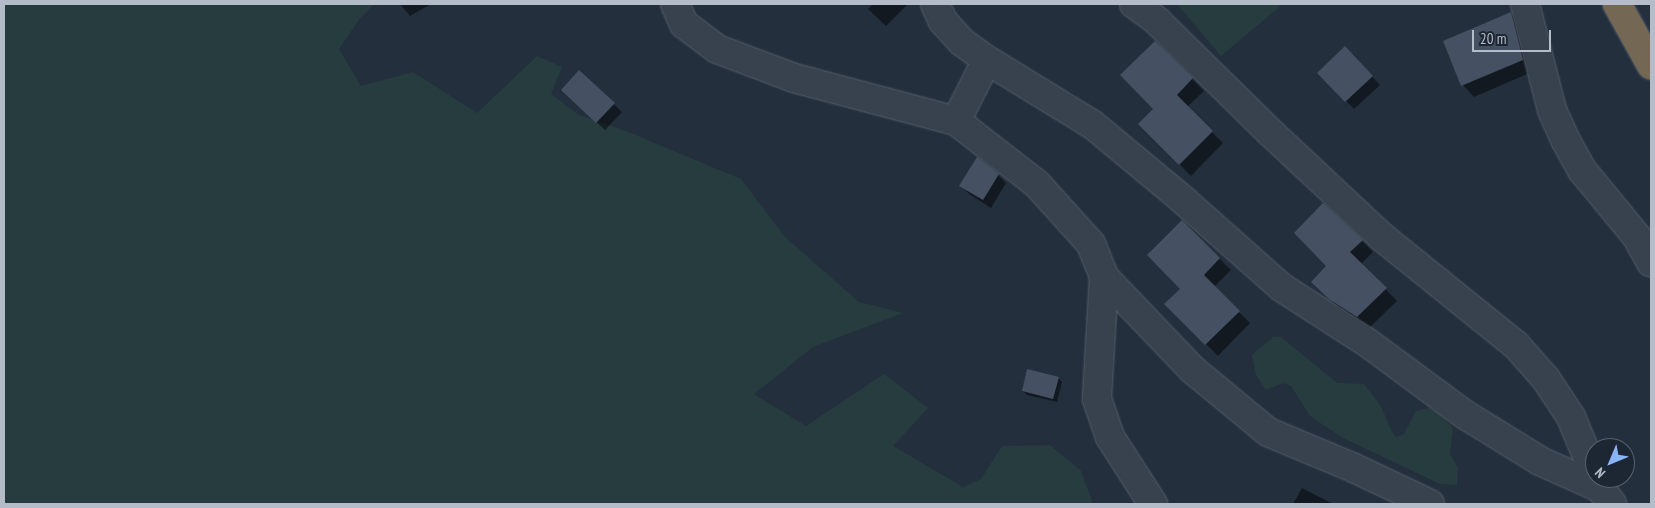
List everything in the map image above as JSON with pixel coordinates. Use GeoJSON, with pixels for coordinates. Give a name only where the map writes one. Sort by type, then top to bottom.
{"type":"FeatureCollection","features":[{"type":"Feature","properties":{"kind":"highway"},"geometry":{"type":"LineString","coordinates":[[1618,4],[1651,65]]}},
{"type":"Feature","properties":{"kind":"street"},"geometry":{"type":"LineString","coordinates":[[675,4],[684,24],[717,50],[794,78],[956,121],[1037,184],[1091,244],[1104,277],[1193,370],[1268,432],[1430,504]]}},
{"type":"Feature","properties":{"kind":"street"},"geometry":{"type":"LineString","coordinates":[[935,4],[943,21],[962,42],[987,60],[1093,125],[1182,199],[1281,287],[1368,342],[1464,414],[1540,461],[1585,479]]}},
{"type":"Feature","properties":{"kind":"street"},"geometry":{"type":"LineString","coordinates":[[1134,4],[1156,21],[1271,133],[1382,237],[1516,345],[1546,379],[1571,417],[1585,449]]}},
{"type":"Feature","properties":{"kind":"street"},"geometry":{"type":"LineString","coordinates":[[1525,4],[1552,110],[1566,141],[1582,170],[1638,237],[1651,262]]}},
{"type":"Feature","properties":{"kind":"street"},"geometry":{"type":"LineString","coordinates":[[956,121],[987,60]]}},
{"type":"Feature","properties":{"kind":"street"},"geometry":{"type":"LineString","coordinates":[[1104,277],[1097,399],[1110,437],[1153,504]]}},
{"type":"Feature","properties":{"kind":"green space"},"geometry":{"type":"Polygon","coordinates":[[[4,4],[374,4],[358,21],[339,49],[361,86],[413,72],[477,113],[537,56],[562,67],[551,94],[579,115],[626,131],[741,179],[785,237],[859,302],[903,313],[813,347],[754,394],[806,426],[884,374],[928,408],[893,446],[963,487],[981,479],[1002,446],[1050,445],[1081,471],[1093,504],[4,504],[4,4]]]}},
{"type":"Feature","properties":{"kind":"green space"},"geometry":{"type":"Polygon","coordinates":[[[1177,4],[1283,4],[1221,56],[1177,4]]]}},
{"type":"Feature","properties":{"kind":"green space"},"geometry":{"type":"Polygon","coordinates":[[[1273,337],[1281,337],[1337,383],[1364,384],[1381,406],[1396,437],[1404,434],[1416,411],[1429,408],[1440,414],[1453,428],[1450,454],[1458,468],[1457,485],[1440,484],[1341,437],[1310,416],[1291,386],[1283,383],[1266,390],[1256,375],[1252,355],[1273,337]]]}},
{"type":"Feature","properties":{"kind":"building"},"geometry":{"type":"Polygon","coordinates":[[[1511,12],[1523,60],[1461,86],[1443,41],[1511,12]]]}},
{"type":"Feature","properties":{"kind":"building"},"geometry":{"type":"Polygon","coordinates":[[[1155,41],[1193,78],[1177,95],[1213,131],[1179,165],[1138,124],[1153,109],[1120,75],[1155,41]]]}},
{"type":"Feature","properties":{"kind":"building"},"geometry":{"type":"Polygon","coordinates":[[[1345,46],[1373,76],[1345,102],[1317,73],[1345,46]]]}},
{"type":"Feature","properties":{"kind":"building"},"geometry":{"type":"Polygon","coordinates":[[[579,70],[615,103],[596,123],[561,90],[579,70]]]}},
{"type":"Feature","properties":{"kind":"building"},"geometry":{"type":"Polygon","coordinates":[[[977,157],[999,174],[983,200],[959,186],[977,157]]]}},
{"type":"Feature","properties":{"kind":"building"},"geometry":{"type":"Polygon","coordinates":[[[1323,203],[1363,240],[1350,252],[1387,288],[1357,317],[1329,299],[1311,282],[1326,266],[1294,233],[1323,203]]]}},
{"type":"Feature","properties":{"kind":"building"},"geometry":{"type":"Polygon","coordinates":[[[1182,220],[1220,258],[1204,275],[1240,311],[1205,345],[1164,304],[1180,289],[1147,255],[1182,220]]]}},
{"type":"Feature","properties":{"kind":"building"},"geometry":{"type":"Polygon","coordinates":[[[1027,369],[1059,377],[1053,399],[1022,391],[1027,369]]]}}]}
